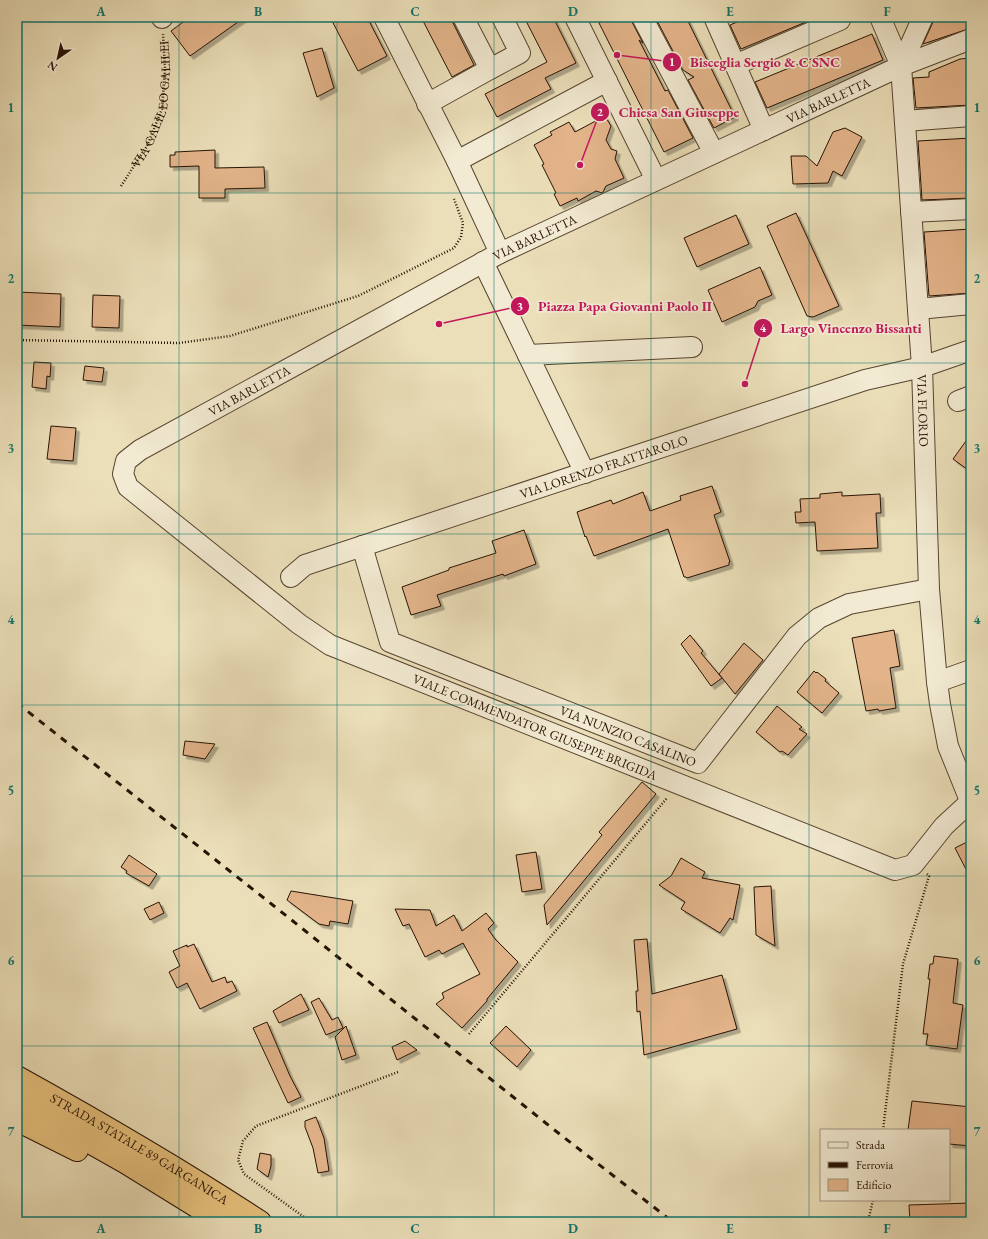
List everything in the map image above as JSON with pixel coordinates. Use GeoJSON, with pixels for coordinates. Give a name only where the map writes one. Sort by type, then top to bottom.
{"type":"FeatureCollection","features":[{"type":"Feature","properties":{"kind":"highway","name":"STRADA STATALE 89 GARGANICA"},"geometry":{"type":"LineString","coordinates":[[17,1077],[102,1124],[190,1177],[260,1222]]}},
{"type":"Feature","properties":{"kind":"highway","name":"STRADA STATALE 89 GARGANICA"},"geometry":{"type":"LineString","coordinates":[[17,1101],[125,1162],[222,1222]]}},
{"type":"Feature","properties":{"kind":"highway"},"geometry":{"type":"LineString","coordinates":[[17,1120],[217,1222]]}},
{"type":"Feature","properties":{"kind":"street"},"geometry":{"type":"LineString","coordinates":[[384,17],[457,161],[500,253]]}},
{"type":"Feature","properties":{"kind":"street"},"geometry":{"type":"LineString","coordinates":[[463,17],[490,69]]}},
{"type":"Feature","properties":{"kind":"street"},"geometry":{"type":"LineString","coordinates":[[427,104],[520,53],[502,17]]}},
{"type":"Feature","properties":{"kind":"street"},"geometry":{"type":"LineString","coordinates":[[575,17],[656,180]]}},
{"type":"Feature","properties":{"kind":"street"},"geometry":{"type":"LineString","coordinates":[[642,17],[714,153]]}},
{"type":"Feature","properties":{"kind":"street"},"geometry":{"type":"LineString","coordinates":[[714,17],[764,130]]}},
{"type":"Feature","properties":{"kind":"street"},"geometry":{"type":"LineString","coordinates":[[880,17],[901,66]]}},
{"type":"Feature","properties":{"kind":"street","name":"VIA FLORIO"},"geometry":{"type":"LineString","coordinates":[[923,17],[901,66],[922,367],[930,589],[937,682],[948,746],[969,795]]}},
{"type":"Feature","properties":{"kind":"street"},"geometry":{"type":"LineString","coordinates":[[735,65],[840,20]]}},
{"type":"Feature","properties":{"kind":"street","name":"VIA BARLETTA"},"geometry":{"type":"LineString","coordinates":[[123,474],[126,461],[140,450],[482,262],[901,66],[971,38]]}},
{"type":"Feature","properties":{"kind":"street"},"geometry":{"type":"LineString","coordinates":[[457,161],[607,81]]}},
{"type":"Feature","properties":{"kind":"street"},"geometry":{"type":"LineString","coordinates":[[905,121],[971,116]]}},
{"type":"Feature","properties":{"kind":"street"},"geometry":{"type":"LineString","coordinates":[[911,212],[971,209]]}},
{"type":"Feature","properties":{"kind":"street"},"geometry":{"type":"LineString","coordinates":[[482,262],[585,473]]}},
{"type":"Feature","properties":{"kind":"street"},"geometry":{"type":"LineString","coordinates":[[918,309],[971,304]]}},
{"type":"Feature","properties":{"kind":"street"},"geometry":{"type":"LineString","coordinates":[[528,355],[692,347]]}},
{"type":"Feature","properties":{"kind":"street","name":"VIA LORENZO FRATTAROLO"},"geometry":{"type":"LineString","coordinates":[[291,577],[305,565],[864,380],[922,367],[971,350]]}},
{"type":"Feature","properties":{"kind":"street","name":"VIALE COMMENDATOR GIUSEPPE BRIGIDA"},"geometry":{"type":"LineString","coordinates":[[123,474],[128,487],[299,624],[330,645],[895,870],[913,865]]}},
{"type":"Feature","properties":{"kind":"street","name":"VIA NUNZIO CASALINO"},"geometry":{"type":"LineString","coordinates":[[362,546],[390,642],[698,763],[797,636],[819,618],[849,604],[930,589]]}},
{"type":"Feature","properties":{"kind":"street"},"geometry":{"type":"LineString","coordinates":[[937,682],[971,670]]}},
{"type":"Feature","properties":{"kind":"street"},"geometry":{"type":"LineString","coordinates":[[913,865],[969,795]]}},
{"type":"Feature","properties":{"kind":"path","name":"VIA GALILEO GALILEI"},"geometry":{"type":"LineString","coordinates":[[121,186],[147,146],[162,109],[165,69],[162,17]]}},
{"type":"Feature","properties":{"kind":"path"},"geometry":{"type":"LineString","coordinates":[[17,340],[179,343],[230,336],[358,296],[454,248],[461,237],[463,223],[454,201],[454,194]]}},
{"type":"Feature","properties":{"kind":"path"},"geometry":{"type":"LineString","coordinates":[[469,1034],[679,784]]}},
{"type":"Feature","properties":{"kind":"path"},"geometry":{"type":"LineString","coordinates":[[883,1129],[903,964],[929,876],[913,865]]}},
{"type":"Feature","properties":{"kind":"path"},"geometry":{"type":"LineString","coordinates":[[311,1222],[244,1174],[238,1160],[243,1141],[256,1126],[398,1072]]}},
{"type":"Feature","properties":{"kind":"path"},"geometry":{"type":"LineString","coordinates":[[868,1222],[873,1201]]}},
{"type":"Feature","properties":{"kind":"building"},"geometry":{"type":"Polygon","coordinates":[[[190,17],[245,17],[190,56],[171,31],[190,17]]]}},
{"type":"Feature","properties":{"kind":"building"},"geometry":{"type":"Polygon","coordinates":[[[330,17],[367,17],[387,56],[358,71],[330,17]]]}},
{"type":"Feature","properties":{"kind":"building"},"geometry":{"type":"Polygon","coordinates":[[[421,17],[450,17],[474,65],[452,77],[421,17]]]}},
{"type":"Feature","properties":{"kind":"building"},"geometry":{"type":"Polygon","coordinates":[[[524,17],[553,17],[576,63],[545,78],[551,89],[497,117],[485,94],[547,62],[524,17]]]}},
{"type":"Feature","properties":{"kind":"building"},"geometry":{"type":"Polygon","coordinates":[[[610,17],[631,17],[643,43],[639,40],[665,91],[668,90],[693,138],[664,152],[599,23],[610,17]]]}},
{"type":"Feature","properties":{"kind":"building"},"geometry":{"type":"Polygon","coordinates":[[[655,17],[686,17],[735,117],[714,128],[688,80],[694,77],[683,70],[655,17]]]}},
{"type":"Feature","properties":{"kind":"building"},"geometry":{"type":"Polygon","coordinates":[[[749,17],[818,17],[741,49],[730,25],[749,17]]]}},
{"type":"Feature","properties":{"kind":"building"},"geometry":{"type":"Polygon","coordinates":[[[934,17],[971,17],[971,28],[923,44],[934,17]]]}},
{"type":"Feature","properties":{"kind":"building"},"geometry":{"type":"Polygon","coordinates":[[[872,34],[883,60],[767,108],[755,82],[872,34]]]}},
{"type":"Feature","properties":{"kind":"building"},"geometry":{"type":"Polygon","coordinates":[[[322,48],[334,88],[317,97],[303,53],[322,48]]]}},
{"type":"Feature","properties":{"kind":"building"},"geometry":{"type":"Polygon","coordinates":[[[971,58],[971,105],[916,108],[913,78],[929,77],[929,72],[960,59],[971,58]]]}},
{"type":"Feature","properties":{"kind":"building"},"geometry":{"type":"Polygon","coordinates":[[[605,116],[611,126],[606,140],[611,149],[617,151],[615,159],[624,178],[606,186],[602,193],[596,191],[578,201],[577,198],[560,206],[554,194],[556,193],[542,165],[544,164],[534,145],[552,135],[550,132],[569,122],[575,132],[605,116]]]}},
{"type":"Feature","properties":{"kind":"building"},"geometry":{"type":"Polygon","coordinates":[[[845,128],[862,137],[842,176],[833,171],[828,183],[793,184],[791,156],[806,156],[817,166],[833,132],[845,128]]]}},
{"type":"Feature","properties":{"kind":"building"},"geometry":{"type":"Polygon","coordinates":[[[971,138],[971,198],[922,200],[918,141],[971,138]]]}},
{"type":"Feature","properties":{"kind":"building"},"geometry":{"type":"Polygon","coordinates":[[[215,150],[215,168],[264,167],[265,188],[225,189],[225,198],[199,198],[199,166],[170,167],[170,155],[175,155],[175,152],[215,150]]]}},
{"type":"Feature","properties":{"kind":"building"},"geometry":{"type":"Polygon","coordinates":[[[796,213],[839,306],[813,317],[807,316],[767,226],[796,213]]]}},
{"type":"Feature","properties":{"kind":"building"},"geometry":{"type":"Polygon","coordinates":[[[736,215],[749,244],[697,267],[684,238],[736,215]]]}},
{"type":"Feature","properties":{"kind":"building"},"geometry":{"type":"Polygon","coordinates":[[[971,229],[971,293],[929,296],[924,232],[971,229]]]}},
{"type":"Feature","properties":{"kind":"building"},"geometry":{"type":"Polygon","coordinates":[[[760,267],[772,295],[758,301],[755,307],[722,322],[708,290],[760,267]]]}},
{"type":"Feature","properties":{"kind":"building"},"geometry":{"type":"Polygon","coordinates":[[[17,292],[61,294],[60,327],[17,325],[17,292]]]}},
{"type":"Feature","properties":{"kind":"building"},"geometry":{"type":"Polygon","coordinates":[[[93,295],[120,296],[119,328],[92,327],[93,295]]]}},
{"type":"Feature","properties":{"kind":"building"},"geometry":{"type":"Polygon","coordinates":[[[34,362],[51,363],[50,377],[47,376],[46,389],[32,387],[34,362]]]}},
{"type":"Feature","properties":{"kind":"building"},"geometry":{"type":"Polygon","coordinates":[[[85,366],[104,368],[102,382],[83,380],[85,366]]]}},
{"type":"Feature","properties":{"kind":"building"},"geometry":{"type":"Polygon","coordinates":[[[51,426],[76,428],[73,461],[47,459],[51,426]]]}},
{"type":"Feature","properties":{"kind":"building"},"geometry":{"type":"Polygon","coordinates":[[[971,434],[971,472],[953,459],[971,434]]]}},
{"type":"Feature","properties":{"kind":"building"},"geometry":{"type":"Polygon","coordinates":[[[712,486],[721,512],[714,515],[730,562],[729,565],[687,578],[684,577],[668,529],[594,556],[586,536],[585,537],[577,512],[611,500],[613,504],[643,492],[650,511],[681,500],[680,496],[712,486]]]}},
{"type":"Feature","properties":{"kind":"building"},"geometry":{"type":"Polygon","coordinates":[[[842,492],[842,496],[880,494],[881,513],[876,513],[878,548],[817,551],[815,522],[796,523],[795,512],[801,512],[800,499],[820,498],[820,494],[842,492]]]}},
{"type":"Feature","properties":{"kind":"building"},"geometry":{"type":"Polygon","coordinates":[[[524,530],[536,564],[504,576],[503,574],[437,595],[441,606],[411,615],[402,587],[449,570],[449,568],[496,553],[492,541],[524,530]]]}},
{"type":"Feature","properties":{"kind":"building"},"geometry":{"type":"Polygon","coordinates":[[[894,630],[900,666],[890,668],[896,708],[879,711],[878,709],[866,711],[852,638],[894,630]]]}},
{"type":"Feature","properties":{"kind":"building"},"geometry":{"type":"Polygon","coordinates":[[[690,635],[703,651],[701,653],[722,678],[711,686],[681,644],[690,635]]]}},
{"type":"Feature","properties":{"kind":"building"},"geometry":{"type":"Polygon","coordinates":[[[744,643],[763,660],[735,694],[719,674],[744,643]]]}},
{"type":"Feature","properties":{"kind":"building"},"geometry":{"type":"Polygon","coordinates":[[[814,671],[826,679],[825,681],[839,693],[822,713],[797,692],[814,671]]]}},
{"type":"Feature","properties":{"kind":"building"},"geometry":{"type":"Polygon","coordinates":[[[777,706],[802,727],[799,729],[807,734],[788,755],[782,751],[780,752],[756,732],[777,706]]]}},
{"type":"Feature","properties":{"kind":"building"},"geometry":{"type":"Polygon","coordinates":[[[185,741],[215,744],[205,759],[183,755],[185,741]]]}},
{"type":"Feature","properties":{"kind":"building"},"geometry":{"type":"Polygon","coordinates":[[[642,782],[656,794],[547,925],[544,905],[602,835],[599,832],[642,782]]]}},
{"type":"Feature","properties":{"kind":"building"},"geometry":{"type":"Polygon","coordinates":[[[967,842],[971,849],[971,879],[955,848],[967,842]]]}},
{"type":"Feature","properties":{"kind":"building"},"geometry":{"type":"Polygon","coordinates":[[[536,852],[542,889],[522,892],[516,855],[536,852]]]}},
{"type":"Feature","properties":{"kind":"building"},"geometry":{"type":"Polygon","coordinates":[[[129,855],[157,874],[149,886],[126,873],[127,871],[121,867],[129,855]]]}},
{"type":"Feature","properties":{"kind":"building"},"geometry":{"type":"Polygon","coordinates":[[[681,858],[705,872],[702,878],[740,885],[733,920],[730,918],[720,933],[681,909],[685,902],[659,885],[671,876],[681,858]]]}},
{"type":"Feature","properties":{"kind":"building"},"geometry":{"type":"Polygon","coordinates":[[[771,886],[775,946],[756,935],[754,887],[771,886]]]}},
{"type":"Feature","properties":{"kind":"building"},"geometry":{"type":"Polygon","coordinates":[[[291,891],[353,901],[348,924],[330,921],[329,926],[319,924],[287,900],[291,891]]]}},
{"type":"Feature","properties":{"kind":"building"},"geometry":{"type":"Polygon","coordinates":[[[159,902],[164,913],[150,920],[144,909],[159,902]]]}},
{"type":"Feature","properties":{"kind":"building"},"geometry":{"type":"Polygon","coordinates":[[[395,909],[430,910],[436,926],[454,915],[462,931],[486,913],[494,923],[488,929],[495,939],[518,962],[487,999],[487,1001],[462,1028],[436,1004],[444,998],[442,993],[480,974],[463,943],[442,954],[439,950],[425,957],[409,924],[403,926],[395,909]]]}},
{"type":"Feature","properties":{"kind":"building"},"geometry":{"type":"Polygon","coordinates":[[[647,939],[652,994],[722,975],[737,1029],[644,1055],[640,1011],[637,1012],[636,991],[638,991],[634,940],[647,939]]]}},
{"type":"Feature","properties":{"kind":"building"},"geometry":{"type":"Polygon","coordinates":[[[194,944],[212,982],[225,977],[227,983],[232,981],[237,991],[200,1009],[187,983],[177,988],[169,972],[180,966],[173,951],[187,945],[187,947],[194,944]]]}},
{"type":"Feature","properties":{"kind":"building"},"geometry":{"type":"Polygon","coordinates":[[[934,956],[958,959],[953,1003],[963,1005],[957,1049],[926,1045],[928,1034],[923,1034],[930,979],[928,979],[930,964],[933,964],[934,956]]]}},
{"type":"Feature","properties":{"kind":"building"},"geometry":{"type":"Polygon","coordinates":[[[301,994],[309,1010],[279,1023],[273,1011],[301,994]]]}},
{"type":"Feature","properties":{"kind":"building"},"geometry":{"type":"Polygon","coordinates":[[[319,998],[332,1020],[338,1017],[343,1028],[326,1035],[311,1002],[319,998]]]}},
{"type":"Feature","properties":{"kind":"building"},"geometry":{"type":"Polygon","coordinates":[[[267,1022],[290,1076],[301,1097],[288,1103],[253,1028],[267,1022]]]}},
{"type":"Feature","properties":{"kind":"building"},"geometry":{"type":"Polygon","coordinates":[[[346,1026],[356,1055],[342,1060],[335,1037],[346,1026]]]}},
{"type":"Feature","properties":{"kind":"building"},"geometry":{"type":"Polygon","coordinates":[[[506,1026],[531,1050],[517,1067],[490,1043],[506,1026]]]}},
{"type":"Feature","properties":{"kind":"building"},"geometry":{"type":"Polygon","coordinates":[[[405,1041],[417,1050],[397,1060],[392,1047],[405,1041]]]}},
{"type":"Feature","properties":{"kind":"building"},"geometry":{"type":"Polygon","coordinates":[[[912,1101],[971,1107],[971,1146],[950,1144],[950,1129],[908,1129],[912,1101]]]}},
{"type":"Feature","properties":{"kind":"building"},"geometry":{"type":"Polygon","coordinates":[[[316,1117],[324,1138],[329,1171],[318,1173],[313,1148],[305,1127],[305,1121],[316,1117]]]}},
{"type":"Feature","properties":{"kind":"building"},"geometry":{"type":"Polygon","coordinates":[[[260,1153],[271,1155],[271,1166],[268,1177],[257,1169],[260,1153]]]}},
{"type":"Feature","properties":{"kind":"building"},"geometry":{"type":"Polygon","coordinates":[[[971,1203],[971,1222],[910,1222],[909,1205],[971,1203]]]}},
{"type":"Feature","properties":{"kind":"railway"},"geometry":{"type":"LineString","coordinates":[[17,703],[557,1132],[673,1222]]}},
{"type":"Feature","properties":{"kind":"place","name":"Bisceglia Sergio & C SNC"},"geometry":{"type":"Point","coordinates":[617,55]}},
{"type":"Feature","properties":{"kind":"place","name":"Chiesa San Giuseppe"},"geometry":{"type":"Point","coordinates":[580,165]}},
{"type":"Feature","properties":{"kind":"place","name":"Piazza Papa Giovanni Paolo II"},"geometry":{"type":"Point","coordinates":[439,324]}},
{"type":"Feature","properties":{"kind":"place","name":"Largo Vincenzo Bissanti"},"geometry":{"type":"Point","coordinates":[745,384]}}]}
